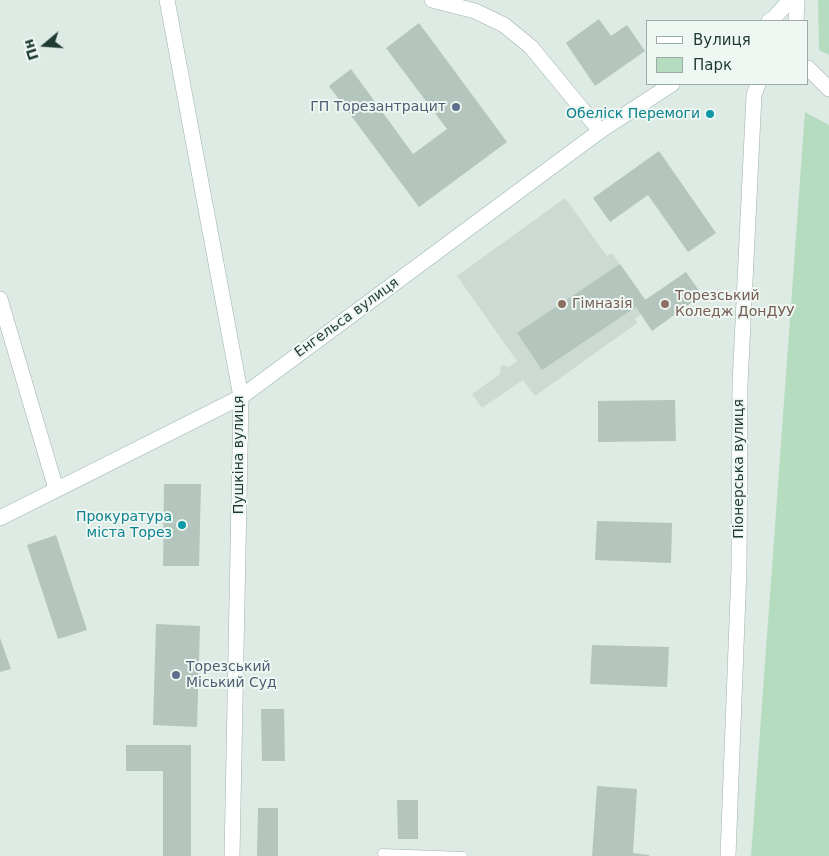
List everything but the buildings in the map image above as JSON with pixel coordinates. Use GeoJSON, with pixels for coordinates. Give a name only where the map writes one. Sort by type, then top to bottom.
{"type":"FeatureCollection","features":[{"type":"Feature","properties":{"kind":"street","name":"Пушкіна вулиця"},"geometry":{"type":"LineString","coordinates":[[167,0],[241,397],[232,856]]}},
{"type":"Feature","properties":{"kind":"street"},"geometry":{"type":"LineString","coordinates":[[432,0],[475,12],[504,25],[531,47],[600,131]]}},
{"type":"Feature","properties":{"kind":"street"},"geometry":{"type":"LineString","coordinates":[[770,20],[790,0]]}},
{"type":"Feature","properties":{"kind":"street"},"geometry":{"type":"LineString","coordinates":[[796,20],[797,0]]}},
{"type":"Feature","properties":{"kind":"street"},"geometry":{"type":"LineString","coordinates":[[809,69],[829,89]]}},
{"type":"Feature","properties":{"kind":"street","name":"Енгельса вулиця"},"geometry":{"type":"LineString","coordinates":[[0,518],[241,397],[600,131],[670,85]]}},
{"type":"Feature","properties":{"kind":"street","name":"Піонерська вулиця"},"geometry":{"type":"LineString","coordinates":[[728,856],[739,569],[740,384],[754,95],[758,85]]}},
{"type":"Feature","properties":{"kind":"street"},"geometry":{"type":"LineString","coordinates":[[0,299],[56,489]]}},
{"type":"Feature","properties":{"kind":"lane"},"geometry":{"type":"LineString","coordinates":[[382,852],[463,856]]}},
{"type":"Feature","properties":{"kind":"shaded area","name":"Гімназія"},"geometry":{"type":"Polygon","coordinates":[[[565,198],[607,256],[612,253],[651,307],[635,319],[637,323],[535,396],[523,380],[482,408],[472,394],[500,374],[501,365],[509,367],[517,361],[457,276],[565,198]]]}},
{"type":"Feature","properties":{"kind":"green space"},"geometry":{"type":"Polygon","coordinates":[[[818,0],[829,0],[829,55],[819,50],[818,0]]]}},
{"type":"Feature","properties":{"kind":"green space"},"geometry":{"type":"Polygon","coordinates":[[[805,112],[829,125],[829,856],[751,856],[805,112]]]}},
{"type":"Feature","properties":{"kind":"place","name":"ГП Торезантрацит"},"geometry":{"type":"Point","coordinates":[456,107]}},
{"type":"Feature","properties":{"kind":"place","name":"Обеліск Перемоги"},"geometry":{"type":"Point","coordinates":[710,114]}},
{"type":"Feature","properties":{"kind":"place","name":"Гімназія"},"geometry":{"type":"Point","coordinates":[562,304]}},
{"type":"Feature","properties":{"kind":"place","name":"Торезський Коледж ДонДУУ"},"geometry":{"type":"Point","coordinates":[665,304]}},
{"type":"Feature","properties":{"kind":"place","name":"Прокуратура міста Торез"},"geometry":{"type":"Point","coordinates":[182,525]}},
{"type":"Feature","properties":{"kind":"place","name":"Торезський Міський Суд"},"geometry":{"type":"Point","coordinates":[176,675]}}]}
